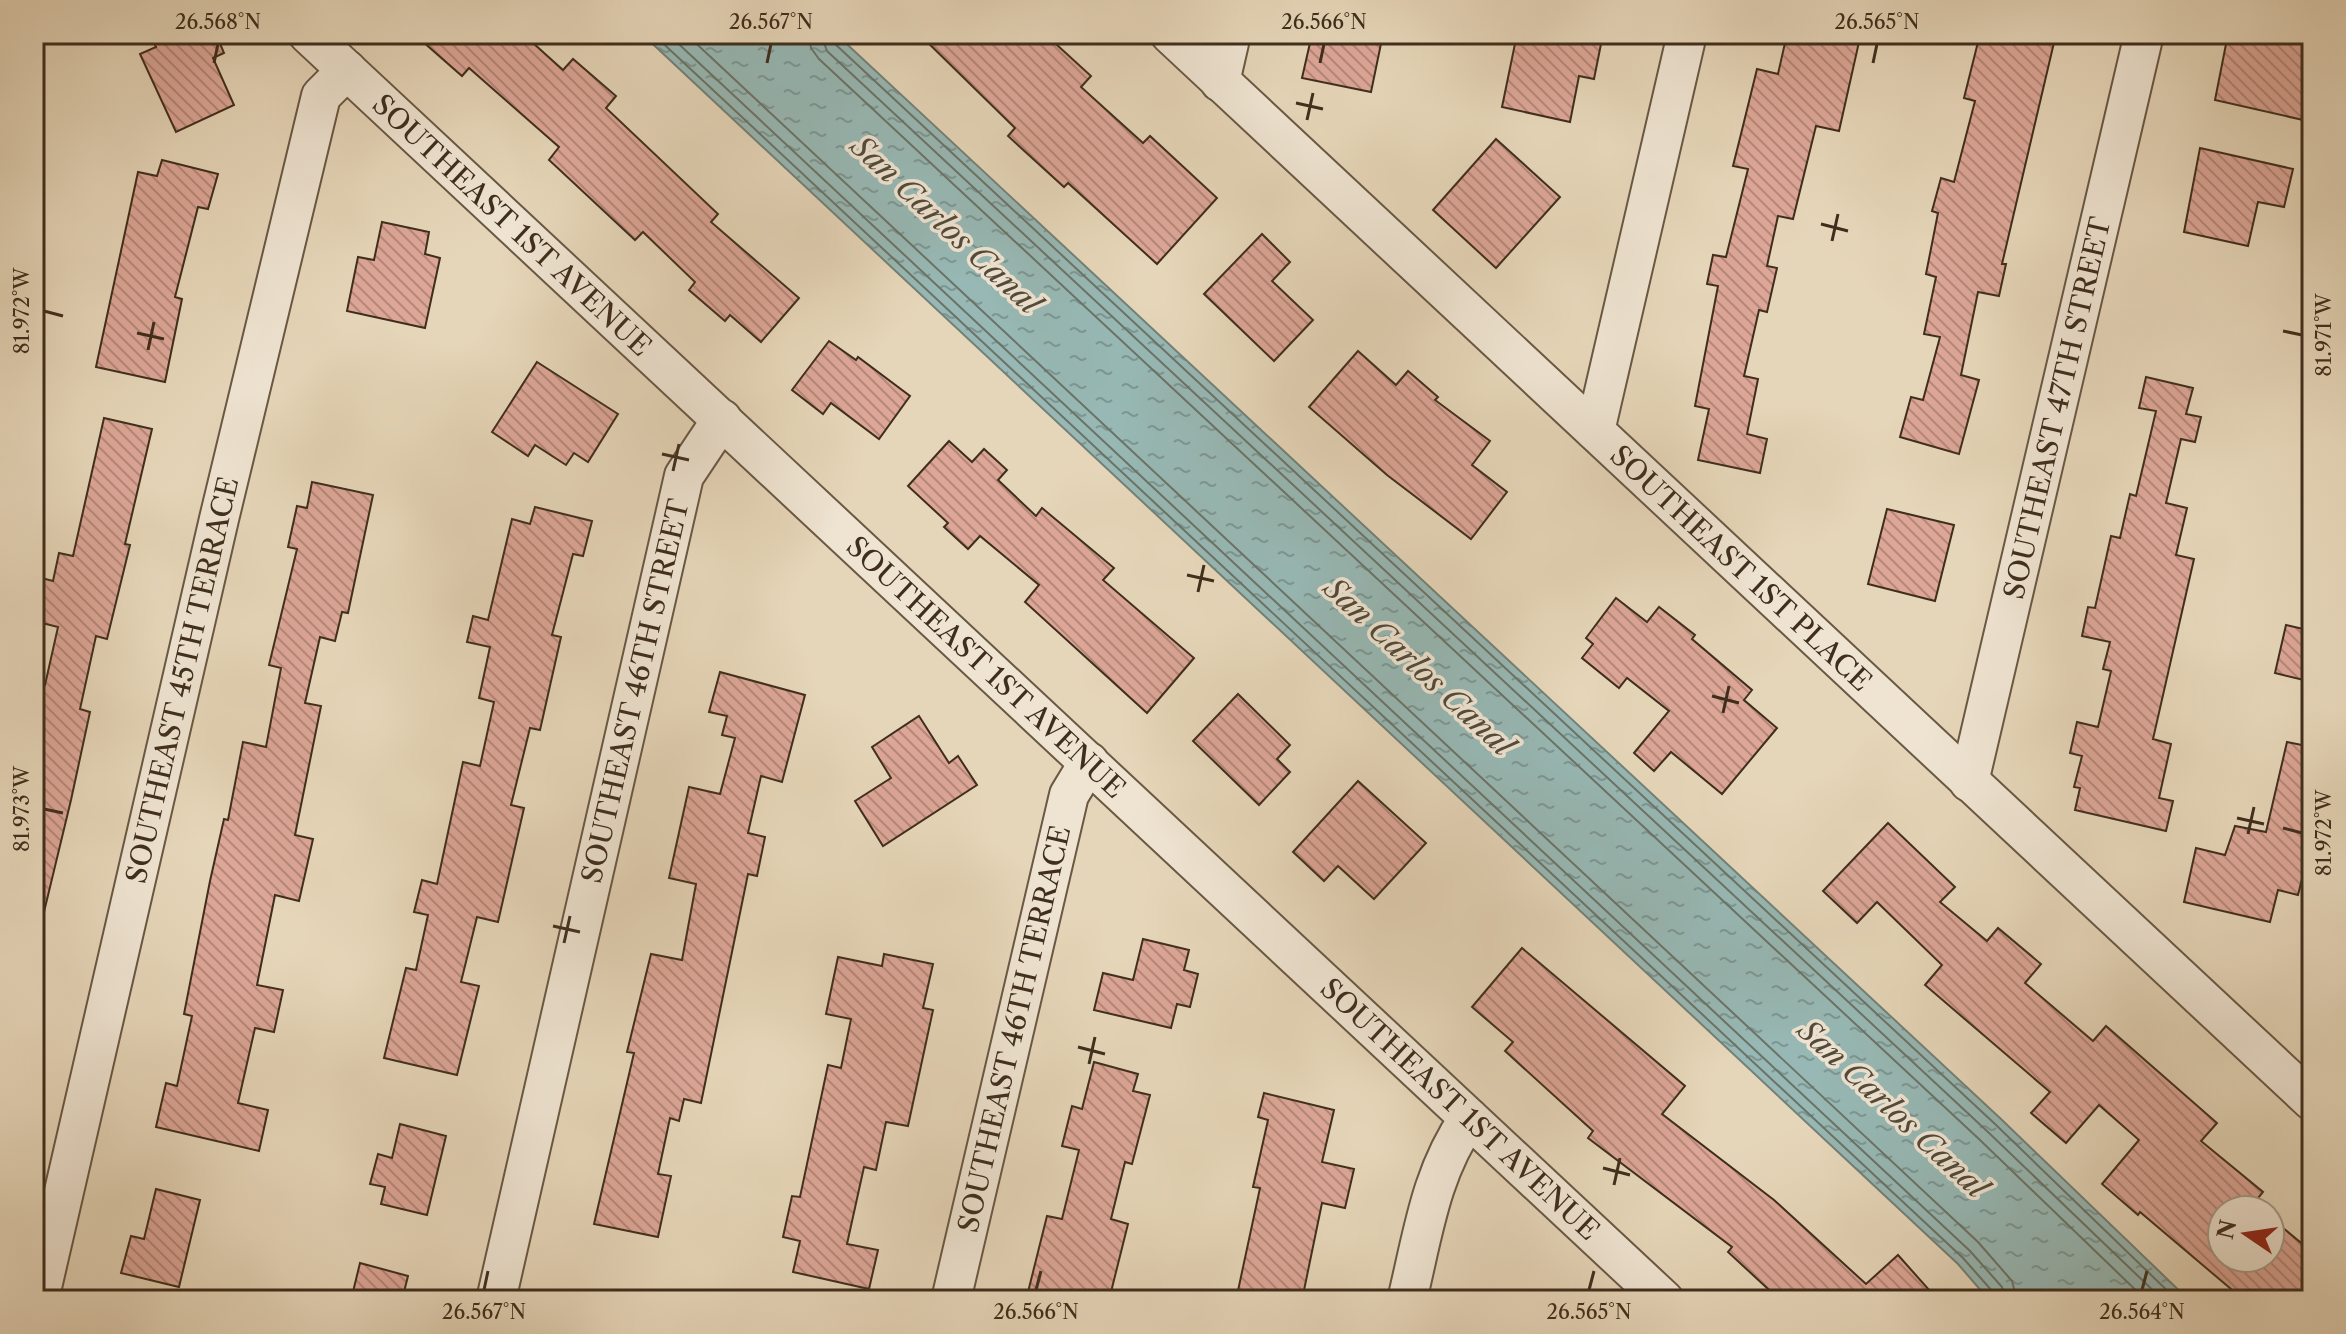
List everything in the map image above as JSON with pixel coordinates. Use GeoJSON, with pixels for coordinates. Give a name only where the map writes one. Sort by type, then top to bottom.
{"type":"FeatureCollection","features":[{"type":"Feature","properties":{"kind":"street","name":"SOUTHEAST 1ST AVENUE"},"geometry":{"type":"LineString","coordinates":[[308,34],[1664,1300]]}},
{"type":"Feature","properties":{"kind":"street","name":"SOUTHEAST 1ST PLACE"},"geometry":{"type":"LineString","coordinates":[[1170,34],[2312,1101]]}},
{"type":"Feature","properties":{"kind":"street"},"geometry":{"type":"LineString","coordinates":[[1220,82],[1231,34]]}},
{"type":"Feature","properties":{"kind":"street"},"geometry":{"type":"LineString","coordinates":[[1595,431],[1687,34]]}},
{"type":"Feature","properties":{"kind":"street","name":"SOUTHEAST 47TH STREET"},"geometry":{"type":"LineString","coordinates":[[1969,782],[2144,34]]}},
{"type":"Feature","properties":{"kind":"street","name":"SOUTHEAST 45TH TERRACE"},"geometry":{"type":"LineString","coordinates":[[39,1300],[219,519],[321,96],[347,70]]}},
{"type":"Feature","properties":{"kind":"street","name":"SOUTHEAST 46TH STREET"},"geometry":{"type":"LineString","coordinates":[[496,1300],[684,476],[722,419]]}},
{"type":"Feature","properties":{"kind":"street","name":"SOUTHEAST 46TH TERRACE"},"geometry":{"type":"LineString","coordinates":[[951,1300],[1069,795],[1089,762]]}},
{"type":"Feature","properties":{"kind":"street"},"geometry":{"type":"LineString","coordinates":[[1407,1300],[1435,1182],[1448,1149],[1469,1118]]}},
{"type":"Feature","properties":{"kind":"water","name":"San Carlos Canal"},"geometry":{"type":"Polygon","coordinates":[[[642,34],[836,34],[2001,1119],[2189,1300],[1989,1300],[1958,1264],[642,34]]]}},
{"type":"Feature","properties":{"kind":"building"},"geometry":{"type":"Polygon","coordinates":[[[150,34],[216,34],[224,53],[213,58],[234,105],[176,132],[140,54],[156,47],[150,34]]]}},
{"type":"Feature","properties":{"kind":"building"},"geometry":{"type":"Polygon","coordinates":[[[414,34],[523,34],[563,70],[573,59],[616,96],[606,108],[718,214],[711,222],[799,298],[761,342],[730,315],[725,321],[689,290],[695,282],[643,232],[635,240],[549,160],[559,147],[469,68],[462,76],[414,34]]]}},
{"type":"Feature","properties":{"kind":"building"},"geometry":{"type":"Polygon","coordinates":[[[919,34],[1045,34],[1091,76],[1081,87],[1143,143],[1150,136],[1217,198],[1157,264],[1068,183],[1064,187],[1008,136],[1015,128],[919,34]]]}},
{"type":"Feature","properties":{"kind":"building"},"geometry":{"type":"Polygon","coordinates":[[[1312,34],[1383,34],[1371,92],[1302,78],[1312,34]]]}},
{"type":"Feature","properties":{"kind":"building"},"geometry":{"type":"Polygon","coordinates":[[[1517,34],[1552,34],[1601,44],[1594,79],[1579,76],[1570,122],[1502,107],[1517,34]]]}},
{"type":"Feature","properties":{"kind":"building"},"geometry":{"type":"Polygon","coordinates":[[[1787,34],[1823,34],[1859,42],[1839,131],[1816,126],[1793,219],[1778,216],[1767,266],[1777,268],[1767,312],[1759,310],[1744,376],[1758,379],[1747,434],[1767,439],[1760,473],[1698,460],[1709,409],[1695,406],[1718,286],[1707,284],[1713,255],[1726,257],[1748,169],[1733,166],[1757,69],[1778,74],[1787,34]]]}},
{"type":"Feature","properties":{"kind":"building"},"geometry":{"type":"Polygon","coordinates":[[[1980,34],[2056,34],[2002,264],[2006,264],[1999,296],[1978,292],[1961,375],[1979,380],[1959,454],[1900,437],[1911,397],[1923,400],[1940,337],[1924,334],[1936,277],[1926,274],[1938,213],[1932,211],[1941,178],[1954,182],[1975,101],[1964,98],[1980,34]]]}},
{"type":"Feature","properties":{"kind":"building"},"geometry":{"type":"Polygon","coordinates":[[[2228,34],[2312,34],[2312,122],[2215,100],[2228,34]]]}},
{"type":"Feature","properties":{"kind":"building"},"geometry":{"type":"Polygon","coordinates":[[[1496,139],[1560,197],[1496,268],[1433,210],[1496,139]]]}},
{"type":"Feature","properties":{"kind":"building"},"geometry":{"type":"Polygon","coordinates":[[[2200,148],[2293,169],[2284,207],[2258,202],[2248,246],[2184,232],[2200,148]]]}},
{"type":"Feature","properties":{"kind":"building"},"geometry":{"type":"Polygon","coordinates":[[[162,160],[218,174],[208,209],[198,207],[175,297],[182,299],[165,382],[96,367],[138,172],[157,176],[162,160]]]}},
{"type":"Feature","properties":{"kind":"building"},"geometry":{"type":"Polygon","coordinates":[[[382,222],[429,232],[425,254],[440,258],[425,328],[347,311],[358,257],[374,260],[382,222]]]}},
{"type":"Feature","properties":{"kind":"building"},"geometry":{"type":"Polygon","coordinates":[[[1262,234],[1290,262],[1272,281],[1313,320],[1274,361],[1204,294],[1262,234]]]}},
{"type":"Feature","properties":{"kind":"building"},"geometry":{"type":"Polygon","coordinates":[[[829,341],[856,360],[858,357],[910,396],[879,439],[831,403],[823,414],[792,390],[829,341]]]}},
{"type":"Feature","properties":{"kind":"building"},"geometry":{"type":"Polygon","coordinates":[[[1358,351],[1396,385],[1408,371],[1438,397],[1435,400],[1490,441],[1472,465],[1507,492],[1471,539],[1387,475],[1309,407],[1358,351]]]}},
{"type":"Feature","properties":{"kind":"building"},"geometry":{"type":"Polygon","coordinates":[[[537,362],[618,414],[588,462],[574,453],[566,465],[535,445],[528,456],[492,432],[537,362]]]}},
{"type":"Feature","properties":{"kind":"building"},"geometry":{"type":"Polygon","coordinates":[[[2146,377],[2193,388],[2186,414],[2201,417],[2195,442],[2181,439],[2166,503],[2187,508],[2176,555],[2194,559],[2153,739],[2171,744],[2159,798],[2173,801],[2166,831],[2075,810],[2080,788],[2074,787],[2082,756],[2070,753],[2077,722],[2098,727],[2111,671],[2103,669],[2110,642],[2082,636],[2088,607],[2095,608],[2111,536],[2120,538],[2130,494],[2136,496],[2156,411],[2139,408],[2146,377]]]}},
{"type":"Feature","properties":{"kind":"building"},"geometry":{"type":"Polygon","coordinates":[[[104,418],[152,429],[125,544],[130,545],[107,639],[96,636],[80,709],[90,712],[44,912],[34,911],[34,683],[45,685],[58,627],[34,621],[34,576],[53,581],[59,553],[73,556],[104,418]]]}},
{"type":"Feature","properties":{"kind":"building"},"geometry":{"type":"Polygon","coordinates":[[[949,441],[972,462],[984,449],[1007,470],[998,480],[1036,516],[1042,508],[1114,568],[1103,580],[1194,658],[1147,713],[1025,602],[1039,585],[980,536],[968,549],[944,527],[948,523],[908,486],[949,441]]]}},
{"type":"Feature","properties":{"kind":"building"},"geometry":{"type":"Polygon","coordinates":[[[312,482],[373,495],[348,613],[342,612],[335,641],[320,637],[305,703],[321,706],[295,835],[313,839],[299,901],[275,895],[257,985],[283,990],[274,1032],[255,1028],[238,1103],[268,1110],[259,1151],[156,1127],[166,1083],[177,1086],[192,1016],[184,1014],[210,881],[224,819],[228,820],[243,742],[266,747],[281,668],[269,665],[297,549],[288,547],[297,506],[307,508],[312,482]]]}},
{"type":"Feature","properties":{"kind":"building"},"geometry":{"type":"Polygon","coordinates":[[[535,507],[592,521],[583,556],[573,554],[552,635],[561,637],[540,730],[530,728],[511,805],[524,808],[498,922],[477,917],[461,982],[479,986],[457,1075],[384,1058],[406,968],[416,970],[428,915],[414,912],[422,880],[437,884],[463,762],[480,766],[494,702],[479,698],[490,647],[467,642],[473,616],[488,620],[512,519],[530,524],[535,507]]]}},
{"type":"Feature","properties":{"kind":"building"},"geometry":{"type":"Polygon","coordinates":[[[1887,509],[1954,525],[1935,601],[1868,584],[1887,509]]]}},
{"type":"Feature","properties":{"kind":"building"},"geometry":{"type":"Polygon","coordinates":[[[1616,598],[1647,622],[1659,607],[1695,635],[1692,639],[1752,690],[1744,700],[1777,728],[1722,794],[1671,752],[1654,771],[1634,753],[1669,711],[1627,678],[1619,688],[1582,658],[1593,644],[1586,638],[1616,598]]]}},
{"type":"Feature","properties":{"kind":"building"},"geometry":{"type":"Polygon","coordinates":[[[2286,625],[2312,631],[2312,682],[2275,673],[2286,625]]]}},
{"type":"Feature","properties":{"kind":"building"},"geometry":{"type":"Polygon","coordinates":[[[720,672],[805,695],[782,782],[761,776],[748,833],[765,837],[757,876],[748,874],[701,1103],[684,1099],[679,1121],[670,1118],[658,1174],[671,1176],[658,1237],[594,1224],[634,1053],[627,1052],[651,954],[682,960],[696,884],[669,878],[689,787],[720,794],[735,738],[722,735],[727,716],[709,712],[720,672]]]}},
{"type":"Feature","properties":{"kind":"building"},"geometry":{"type":"Polygon","coordinates":[[[1238,694],[1290,745],[1277,759],[1290,772],[1259,805],[1193,741],[1238,694]]]}},
{"type":"Feature","properties":{"kind":"building"},"geometry":{"type":"Polygon","coordinates":[[[919,716],[949,763],[958,756],[977,785],[883,846],[855,801],[891,778],[872,747],[919,716]]]}},
{"type":"Feature","properties":{"kind":"building"},"geometry":{"type":"Polygon","coordinates":[[[2287,742],[2312,747],[2312,862],[2309,876],[2303,875],[2298,895],[2278,890],[2270,922],[2184,902],[2196,848],[2225,855],[2235,826],[2266,832],[2287,742]]]}},
{"type":"Feature","properties":{"kind":"building"},"geometry":{"type":"Polygon","coordinates":[[[1358,781],[1426,843],[1374,899],[1338,866],[1324,881],[1293,852],[1358,781]]]}},
{"type":"Feature","properties":{"kind":"building"},"geometry":{"type":"Polygon","coordinates":[[[1888,823],[1955,887],[1940,902],[1987,941],[1998,928],[2041,964],[2025,983],[2093,1041],[2106,1026],[2217,1123],[2201,1141],[2263,1192],[2206,1194],[2206,1268],[2102,1184],[2139,1140],[2099,1105],[2066,1143],[2031,1113],[2050,1092],[1925,985],[1942,965],[1877,902],[1857,923],[1823,891],[1888,823]]]}},
{"type":"Feature","properties":{"kind":"building"},"geometry":{"type":"Polygon","coordinates":[[[1143,939],[1189,950],[1184,970],[1198,974],[1190,1007],[1177,1004],[1171,1028],[1094,1010],[1103,973],[1133,980],[1143,939]]]}},
{"type":"Feature","properties":{"kind":"building"},"geometry":{"type":"Polygon","coordinates":[[[1522,948],[1685,1086],[1662,1114],[1774,1200],[1866,1284],[1898,1255],[1938,1300],[1780,1300],[1728,1252],[1732,1247],[1588,1138],[1593,1131],[1505,1051],[1513,1042],[1472,1007],[1522,948]]]}},
{"type":"Feature","properties":{"kind":"building"},"geometry":{"type":"Polygon","coordinates":[[[884,954],[933,964],[923,1008],[933,1010],[908,1126],[886,1122],[876,1170],[864,1167],[847,1244],[878,1250],[869,1289],[793,1272],[800,1241],[783,1237],[792,1196],[800,1197],[828,1065],[841,1068],[851,1019],[826,1014],[838,957],[882,966],[884,954]]]}},
{"type":"Feature","properties":{"kind":"building"},"geometry":{"type":"Polygon","coordinates":[[[1094,1062],[1138,1074],[1133,1091],[1150,1095],[1132,1164],[1125,1162],[1111,1219],[1128,1224],[1109,1300],[1026,1300],[1047,1216],[1062,1219],[1079,1150],[1062,1146],[1072,1106],[1082,1109],[1094,1062]]]}},
{"type":"Feature","properties":{"kind":"building"},"geometry":{"type":"Polygon","coordinates":[[[1264,1093],[1334,1110],[1322,1162],[1354,1169],[1345,1208],[1322,1203],[1302,1300],[1236,1300],[1260,1188],[1253,1187],[1268,1120],[1258,1117],[1264,1093]]]}},
{"type":"Feature","properties":{"kind":"building"},"geometry":{"type":"Polygon","coordinates":[[[400,1124],[446,1136],[427,1215],[381,1204],[385,1187],[370,1184],[378,1154],[392,1158],[400,1124]]]}},
{"type":"Feature","properties":{"kind":"building"},"geometry":{"type":"Polygon","coordinates":[[[156,1189],[200,1200],[179,1287],[121,1273],[131,1236],[144,1239],[156,1189]]]}},
{"type":"Feature","properties":{"kind":"building"},"geometry":{"type":"Polygon","coordinates":[[[2286,1230],[2312,1252],[2312,1300],[2244,1300],[2213,1274],[2286,1274],[2286,1230]]]}},
{"type":"Feature","properties":{"kind":"building"},"geometry":{"type":"Polygon","coordinates":[[[360,1263],[408,1276],[402,1300],[351,1300],[360,1263]]]}}]}
